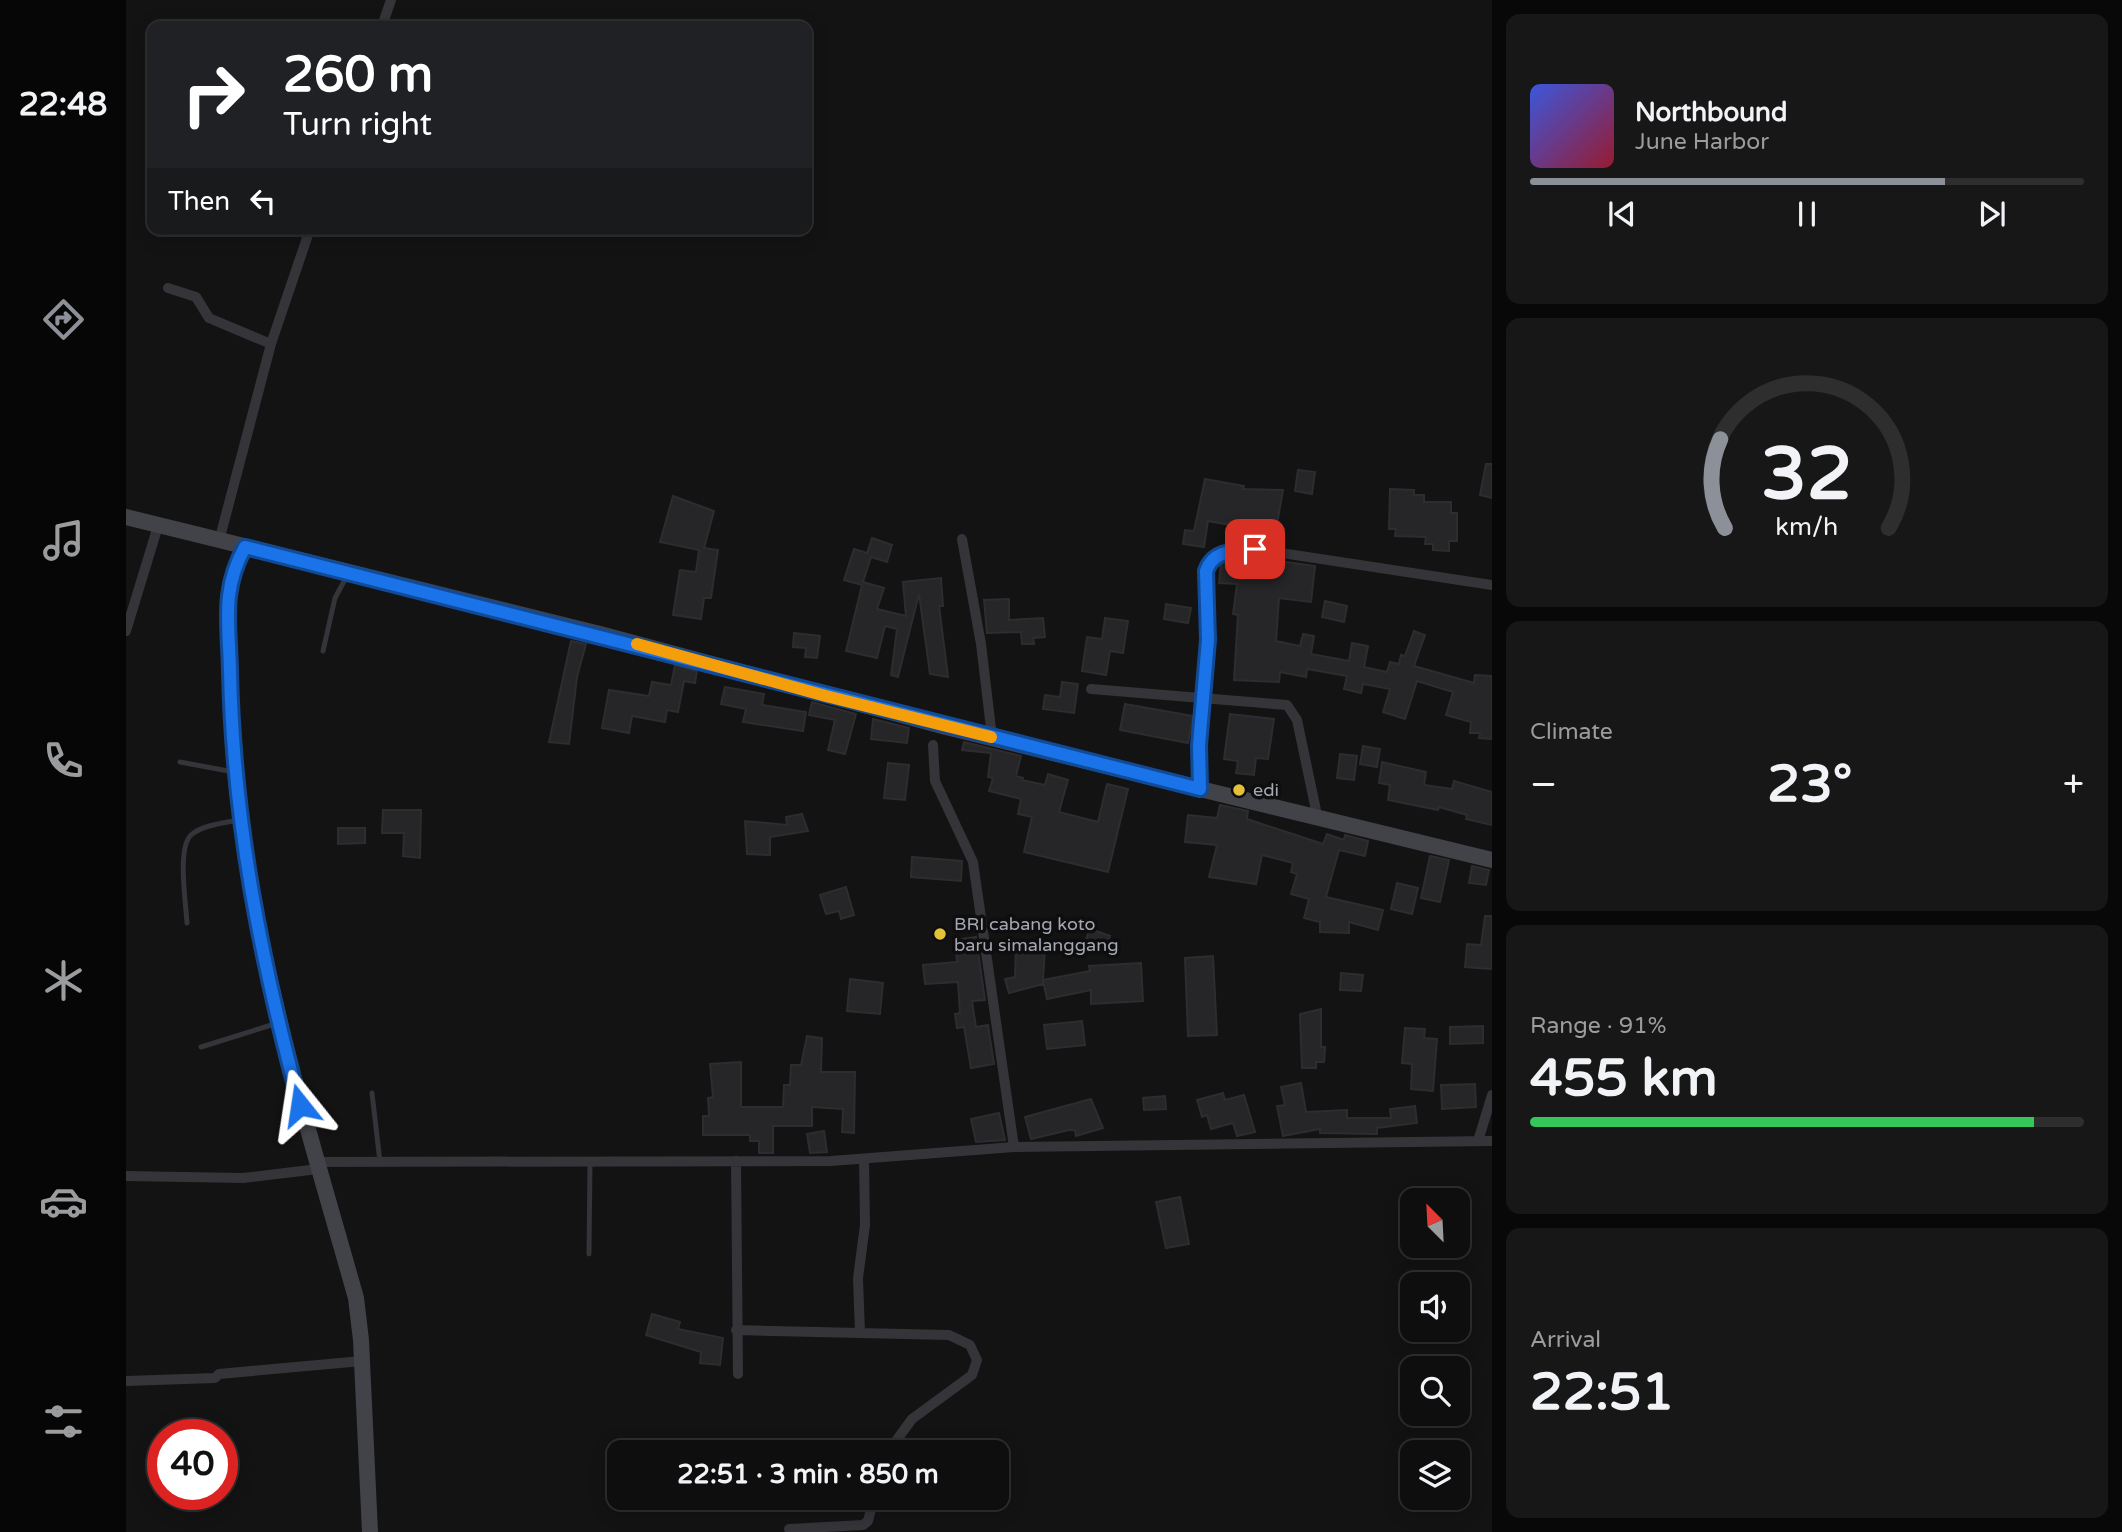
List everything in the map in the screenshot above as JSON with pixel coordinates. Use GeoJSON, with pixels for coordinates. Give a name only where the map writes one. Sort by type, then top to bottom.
{"type":"FeatureCollection","features":[{"type":"Feature","properties":{"kind":"main road"},"geometry":{"type":"LineString","coordinates":[[126,517],[693,658],[938,736],[992,737],[1492,860]]}},
{"type":"Feature","properties":{"kind":"main road"},"geometry":{"type":"LineString","coordinates":[[245,547],[231,572],[227,613],[234,772],[239,820],[255,923],[278,1023],[356,1298],[362,1361],[370,1532]]}},
{"type":"Feature","properties":{"kind":"street"},"geometry":{"type":"LineString","coordinates":[[384,21],[391,0]]}},
{"type":"Feature","properties":{"kind":"street"},"geometry":{"type":"LineString","coordinates":[[219,541],[271,344],[308,235]]}},
{"type":"Feature","properties":{"kind":"street"},"geometry":{"type":"LineString","coordinates":[[168,288],[196,297],[209,318],[271,344]]}},
{"type":"Feature","properties":{"kind":"street"},"geometry":{"type":"LineString","coordinates":[[126,631],[158,526]]}},
{"type":"Feature","properties":{"kind":"street"},"geometry":{"type":"LineString","coordinates":[[962,540],[981,644],[992,737]]}},
{"type":"Feature","properties":{"kind":"street"},"geometry":{"type":"LineString","coordinates":[[1200,789],[1199,745],[1205,700],[1208,640],[1206,571],[1208,564],[1219,555],[1255,549],[1492,585]]}},
{"type":"Feature","properties":{"kind":"street"},"geometry":{"type":"LineString","coordinates":[[1091,689],[1205,700],[1279,703],[1292,709],[1317,815]]}},
{"type":"Feature","properties":{"kind":"street"},"geometry":{"type":"LineString","coordinates":[[938,736],[935,781],[973,862],[1014,1147]]}},
{"type":"Feature","properties":{"kind":"street"},"geometry":{"type":"LineString","coordinates":[[1478,1141],[1492,1095]]}},
{"type":"Feature","properties":{"kind":"street"},"geometry":{"type":"LineString","coordinates":[[126,1176],[243,1178],[317,1165],[380,1161],[736,1161],[864,1158],[1014,1147],[1492,1141]]}},
{"type":"Feature","properties":{"kind":"street"},"geometry":{"type":"LineString","coordinates":[[860,1333],[858,1279],[865,1225],[864,1158]]}},
{"type":"Feature","properties":{"kind":"street"},"geometry":{"type":"LineString","coordinates":[[736,1161],[739,1210],[736,1330],[738,1374]]}},
{"type":"Feature","properties":{"kind":"street"},"geometry":{"type":"LineString","coordinates":[[736,1330],[949,1335],[970,1345],[977,1360],[972,1376],[912,1419],[897,1440]]}},
{"type":"Feature","properties":{"kind":"street"},"geometry":{"type":"LineString","coordinates":[[126,1381],[215,1378],[219,1374],[362,1361]]}},
{"type":"Feature","properties":{"kind":"street"},"geometry":{"type":"LineString","coordinates":[[789,1529],[863,1525],[868,1521],[871,1510]]}},
{"type":"Feature","properties":{"kind":"lane"},"geometry":{"type":"LineString","coordinates":[[323,651],[335,598],[349,572]]}},
{"type":"Feature","properties":{"kind":"lane"},"geometry":{"type":"LineString","coordinates":[[180,762],[234,772]]}},
{"type":"Feature","properties":{"kind":"lane"},"geometry":{"type":"LineString","coordinates":[[187,923],[183,862],[187,841],[197,832],[239,820]]}},
{"type":"Feature","properties":{"kind":"lane"},"geometry":{"type":"LineString","coordinates":[[201,1047],[278,1023]]}},
{"type":"Feature","properties":{"kind":"lane"},"geometry":{"type":"LineString","coordinates":[[372,1093],[380,1161]]}},
{"type":"Feature","properties":{"kind":"lane"},"geometry":{"type":"LineString","coordinates":[[589,1254],[590,1161]]}},
{"type":"Feature","properties":{"kind":"building"},"geometry":{"type":"Polygon","coordinates":[[[1486,464],[1492,464],[1492,498],[1480,495],[1486,464]]]}},
{"type":"Feature","properties":{"kind":"building"},"geometry":{"type":"Polygon","coordinates":[[[1298,470],[1315,472],[1312,494],[1295,491],[1298,470]]]}},
{"type":"Feature","properties":{"kind":"building"},"geometry":{"type":"Polygon","coordinates":[[[1205,479],[1244,486],[1243,489],[1283,490],[1277,524],[1237,520],[1236,526],[1208,521],[1204,547],[1183,544],[1185,530],[1194,531],[1205,479]]]}},
{"type":"Feature","properties":{"kind":"building"},"geometry":{"type":"Polygon","coordinates":[[[1390,489],[1414,490],[1414,495],[1424,495],[1424,502],[1451,502],[1451,513],[1457,513],[1457,541],[1449,541],[1449,551],[1433,550],[1433,544],[1425,544],[1426,537],[1395,536],[1396,529],[1389,529],[1390,489]]]}},
{"type":"Feature","properties":{"kind":"building"},"geometry":{"type":"Polygon","coordinates":[[[673,496],[714,511],[704,548],[718,550],[711,598],[704,598],[701,619],[673,615],[680,570],[696,572],[699,550],[660,542],[673,496]]]}},
{"type":"Feature","properties":{"kind":"building"},"geometry":{"type":"Polygon","coordinates":[[[872,538],[892,545],[887,562],[871,557],[863,582],[884,588],[877,609],[906,616],[903,582],[941,578],[943,606],[939,606],[948,677],[930,674],[919,594],[898,677],[891,675],[897,629],[885,626],[877,658],[846,651],[862,585],[844,580],[854,549],[867,553],[872,538]]]}},
{"type":"Feature","properties":{"kind":"building"},"geometry":{"type":"Polygon","coordinates":[[[1250,557],[1315,566],[1311,602],[1279,598],[1276,641],[1300,646],[1303,634],[1314,636],[1311,654],[1349,661],[1352,643],[1368,646],[1364,667],[1387,672],[1390,662],[1399,664],[1401,655],[1405,656],[1414,631],[1425,635],[1414,666],[1474,683],[1475,675],[1492,676],[1492,739],[1479,738],[1480,733],[1470,733],[1471,722],[1446,715],[1453,692],[1417,681],[1405,719],[1383,712],[1390,689],[1363,684],[1361,693],[1344,689],[1347,676],[1307,669],[1306,677],[1280,672],[1279,682],[1234,680],[1238,615],[1233,614],[1237,584],[1219,583],[1221,562],[1250,557]]]}},
{"type":"Feature","properties":{"kind":"building"},"geometry":{"type":"Polygon","coordinates":[[[1009,599],[1009,620],[1043,618],[1045,637],[1033,638],[1034,644],[1022,644],[1021,632],[987,633],[984,600],[1009,599]]]}},
{"type":"Feature","properties":{"kind":"building"},"geometry":{"type":"Polygon","coordinates":[[[1325,601],[1347,606],[1344,622],[1322,617],[1325,601]]]}},
{"type":"Feature","properties":{"kind":"building"},"geometry":{"type":"Polygon","coordinates":[[[1166,604],[1191,608],[1188,623],[1164,619],[1166,604]]]}},
{"type":"Feature","properties":{"kind":"building"},"geometry":{"type":"Polygon","coordinates":[[[1105,618],[1128,621],[1123,653],[1110,651],[1106,675],[1082,671],[1087,637],[1102,639],[1105,618]]]}},
{"type":"Feature","properties":{"kind":"building"},"geometry":{"type":"Polygon","coordinates":[[[794,633],[820,636],[817,658],[805,657],[806,648],[793,647],[794,633]]]}},
{"type":"Feature","properties":{"kind":"building"},"geometry":{"type":"Polygon","coordinates":[[[571,641],[586,644],[577,677],[569,744],[549,742],[571,641]]]}},
{"type":"Feature","properties":{"kind":"building"},"geometry":{"type":"Polygon","coordinates":[[[675,665],[697,671],[695,683],[684,681],[678,712],[667,710],[665,722],[632,716],[629,733],[602,728],[609,690],[649,696],[652,682],[671,685],[675,665]]]}},
{"type":"Feature","properties":{"kind":"building"},"geometry":{"type":"Polygon","coordinates":[[[1062,682],[1078,684],[1074,713],[1043,709],[1045,695],[1060,697],[1062,682]]]}},
{"type":"Feature","properties":{"kind":"building"},"geometry":{"type":"Polygon","coordinates":[[[725,687],[764,694],[762,705],[806,712],[803,731],[743,722],[746,709],[721,704],[725,687]]]}},
{"type":"Feature","properties":{"kind":"building"},"geometry":{"type":"Polygon","coordinates":[[[812,702],[856,714],[845,754],[828,750],[835,720],[809,715],[812,702]]]}},
{"type":"Feature","properties":{"kind":"building"},"geometry":{"type":"Polygon","coordinates":[[[1125,704],[1193,716],[1188,743],[1120,730],[1125,704]]]}},
{"type":"Feature","properties":{"kind":"building"},"geometry":{"type":"Polygon","coordinates":[[[1230,714],[1274,719],[1268,759],[1256,758],[1254,775],[1236,773],[1238,761],[1224,759],[1230,714]]]}},
{"type":"Feature","properties":{"kind":"building"},"geometry":{"type":"Polygon","coordinates":[[[873,719],[909,728],[907,743],[871,739],[873,719]]]}},
{"type":"Feature","properties":{"kind":"building"},"geometry":{"type":"Polygon","coordinates":[[[964,742],[1021,756],[1016,776],[1023,778],[1022,780],[1045,785],[1048,774],[1068,780],[1059,812],[1098,822],[1107,784],[1128,789],[1108,872],[1024,852],[1032,817],[1018,814],[1021,799],[989,791],[993,778],[988,777],[991,753],[962,750],[964,742]]]}},
{"type":"Feature","properties":{"kind":"building"},"geometry":{"type":"Polygon","coordinates":[[[1363,746],[1380,749],[1377,767],[1360,764],[1363,746]]]}},
{"type":"Feature","properties":{"kind":"building"},"geometry":{"type":"Polygon","coordinates":[[[1340,754],[1357,756],[1354,780],[1337,778],[1340,754]]]}},
{"type":"Feature","properties":{"kind":"building"},"geometry":{"type":"Polygon","coordinates":[[[1382,762],[1426,772],[1424,785],[1452,789],[1454,781],[1492,792],[1492,825],[1466,819],[1467,815],[1439,807],[1438,810],[1388,800],[1390,785],[1379,783],[1382,762]]]}},
{"type":"Feature","properties":{"kind":"building"},"geometry":{"type":"Polygon","coordinates":[[[888,763],[909,765],[905,800],[884,798],[888,763]]]}},
{"type":"Feature","properties":{"kind":"building"},"geometry":{"type":"Polygon","coordinates":[[[1220,805],[1248,811],[1247,819],[1323,844],[1327,834],[1344,840],[1345,835],[1368,841],[1365,856],[1339,850],[1326,897],[1383,910],[1378,930],[1349,922],[1349,933],[1320,932],[1320,922],[1304,918],[1309,899],[1291,894],[1297,874],[1291,872],[1293,863],[1262,855],[1256,884],[1209,877],[1217,845],[1185,842],[1188,815],[1217,818],[1220,805]]]}},
{"type":"Feature","properties":{"kind":"building"},"geometry":{"type":"Polygon","coordinates":[[[383,810],[421,810],[420,858],[403,856],[404,833],[382,833],[383,810]]]}},
{"type":"Feature","properties":{"kind":"building"},"geometry":{"type":"Polygon","coordinates":[[[802,814],[808,831],[770,837],[770,855],[747,854],[745,821],[787,825],[786,817],[802,814]]]}},
{"type":"Feature","properties":{"kind":"building"},"geometry":{"type":"Polygon","coordinates":[[[338,828],[365,828],[365,843],[338,844],[338,828]]]}},
{"type":"Feature","properties":{"kind":"building"},"geometry":{"type":"Polygon","coordinates":[[[1430,856],[1449,860],[1440,902],[1421,898],[1430,856]]]}},
{"type":"Feature","properties":{"kind":"building"},"geometry":{"type":"Polygon","coordinates":[[[912,857],[962,861],[961,881],[911,877],[912,857]]]}},
{"type":"Feature","properties":{"kind":"building"},"geometry":{"type":"Polygon","coordinates":[[[1472,866],[1489,870],[1486,885],[1469,883],[1472,866]]]}},
{"type":"Feature","properties":{"kind":"building"},"geometry":{"type":"Polygon","coordinates":[[[1397,883],[1418,888],[1412,914],[1391,909],[1397,883]]]}},
{"type":"Feature","properties":{"kind":"building"},"geometry":{"type":"Polygon","coordinates":[[[846,887],[854,915],[841,919],[839,911],[826,914],[820,895],[846,887]]]}},
{"type":"Feature","properties":{"kind":"building"},"geometry":{"type":"Polygon","coordinates":[[[1485,916],[1492,916],[1492,969],[1465,967],[1467,944],[1481,945],[1485,916]]]}},
{"type":"Feature","properties":{"kind":"building"},"geometry":{"type":"Polygon","coordinates":[[[1090,929],[1110,936],[1106,949],[1085,942],[1090,929]]]}},
{"type":"Feature","properties":{"kind":"building"},"geometry":{"type":"Polygon","coordinates":[[[976,937],[985,1000],[972,1001],[976,1027],[988,1025],[994,1064],[971,1068],[964,1027],[957,1028],[955,1014],[960,1013],[958,982],[925,984],[923,965],[957,962],[955,940],[976,937]]]}},
{"type":"Feature","properties":{"kind":"building"},"geometry":{"type":"Polygon","coordinates":[[[1016,946],[1045,947],[1043,980],[1090,971],[1089,966],[1141,963],[1143,1001],[1091,1004],[1091,990],[1047,999],[1043,981],[1043,984],[1009,993],[1005,979],[1015,977],[1016,946]]]}},
{"type":"Feature","properties":{"kind":"building"},"geometry":{"type":"Polygon","coordinates":[[[1213,956],[1217,1035],[1188,1036],[1185,958],[1213,956]]]}},
{"type":"Feature","properties":{"kind":"building"},"geometry":{"type":"Polygon","coordinates":[[[1341,973],[1363,975],[1361,991],[1340,990],[1341,973]]]}},
{"type":"Feature","properties":{"kind":"building"},"geometry":{"type":"Polygon","coordinates":[[[850,979],[883,983],[880,1014],[847,1011],[850,979]]]}},
{"type":"Feature","properties":{"kind":"building"},"geometry":{"type":"Polygon","coordinates":[[[1321,1009],[1321,1047],[1325,1047],[1324,1062],[1316,1062],[1316,1068],[1302,1068],[1300,1014],[1321,1009]]]}},
{"type":"Feature","properties":{"kind":"building"},"geometry":{"type":"Polygon","coordinates":[[[1082,1021],[1085,1045],[1047,1049],[1044,1025],[1082,1021]]]}},
{"type":"Feature","properties":{"kind":"building"},"geometry":{"type":"Polygon","coordinates":[[[1483,1026],[1483,1043],[1450,1044],[1450,1027],[1483,1026]]]}},
{"type":"Feature","properties":{"kind":"building"},"geometry":{"type":"Polygon","coordinates":[[[1405,1028],[1425,1029],[1424,1038],[1437,1039],[1433,1091],[1411,1089],[1412,1064],[1402,1063],[1405,1028]]]}},
{"type":"Feature","properties":{"kind":"building"},"geometry":{"type":"Polygon","coordinates":[[[807,1036],[822,1038],[821,1072],[855,1072],[854,1133],[842,1132],[843,1109],[812,1107],[812,1126],[773,1126],[773,1153],[759,1153],[759,1141],[750,1141],[750,1135],[703,1135],[703,1116],[709,1116],[708,1098],[713,1097],[710,1064],[741,1062],[741,1107],[783,1107],[784,1085],[790,1085],[791,1065],[801,1065],[807,1036]]]}},
{"type":"Feature","properties":{"kind":"building"},"geometry":{"type":"Polygon","coordinates":[[[1301,1083],[1306,1112],[1347,1110],[1347,1118],[1391,1118],[1390,1109],[1415,1106],[1417,1123],[1377,1128],[1377,1134],[1320,1133],[1320,1129],[1283,1136],[1277,1106],[1285,1105],[1281,1087],[1301,1083]]]}},
{"type":"Feature","properties":{"kind":"building"},"geometry":{"type":"Polygon","coordinates":[[[1475,1084],[1476,1107],[1442,1109],[1441,1085],[1475,1084]]]}},
{"type":"Feature","properties":{"kind":"building"},"geometry":{"type":"Polygon","coordinates":[[[1223,1093],[1225,1100],[1244,1095],[1255,1132],[1237,1136],[1233,1123],[1211,1129],[1207,1115],[1202,1117],[1197,1100],[1223,1093]]]}},
{"type":"Feature","properties":{"kind":"building"},"geometry":{"type":"Polygon","coordinates":[[[1165,1096],[1166,1109],[1144,1110],[1143,1098],[1165,1096]]]}},
{"type":"Feature","properties":{"kind":"building"},"geometry":{"type":"Polygon","coordinates":[[[1091,1099],[1103,1128],[1076,1136],[1075,1130],[1069,1130],[1031,1139],[1025,1117],[1091,1099]]]}},
{"type":"Feature","properties":{"kind":"building"},"geometry":{"type":"Polygon","coordinates":[[[999,1113],[1005,1140],[976,1142],[971,1119],[999,1113]]]}},
{"type":"Feature","properties":{"kind":"building"},"geometry":{"type":"Polygon","coordinates":[[[824,1131],[827,1152],[810,1153],[807,1134],[824,1131]]]}},
{"type":"Feature","properties":{"kind":"building"},"geometry":{"type":"Polygon","coordinates":[[[1180,1197],[1189,1244],[1166,1248],[1156,1202],[1180,1197]]]}},
{"type":"Feature","properties":{"kind":"building"},"geometry":{"type":"Polygon","coordinates":[[[652,1314],[680,1322],[678,1329],[723,1338],[720,1365],[700,1363],[701,1352],[646,1335],[652,1314]]]}},
{"type":"Feature","properties":{"kind":"slow traffic"},"geometry":{"type":"LineString","coordinates":[[637,644],[826,696],[991,737]]}},
{"type":"Feature","properties":{"kind":"place","name":"edi"},"geometry":{"type":"Point","coordinates":[1239,790]}},
{"type":"Feature","properties":{"kind":"place","name":"BRI cabang koto baru simalanggang"},"geometry":{"type":"Point","coordinates":[940,934]}},
{"type":"Feature","properties":{"kind":"route"},"geometry":{"type":"LineString","coordinates":[[300,1105],[260,944],[239,820],[234,772],[227,613],[231,572],[245,547],[604,635],[826,696],[1200,789],[1199,745],[1205,700],[1208,640],[1206,571],[1208,564],[1219,555],[1228,551],[1255,549]]}}]}
